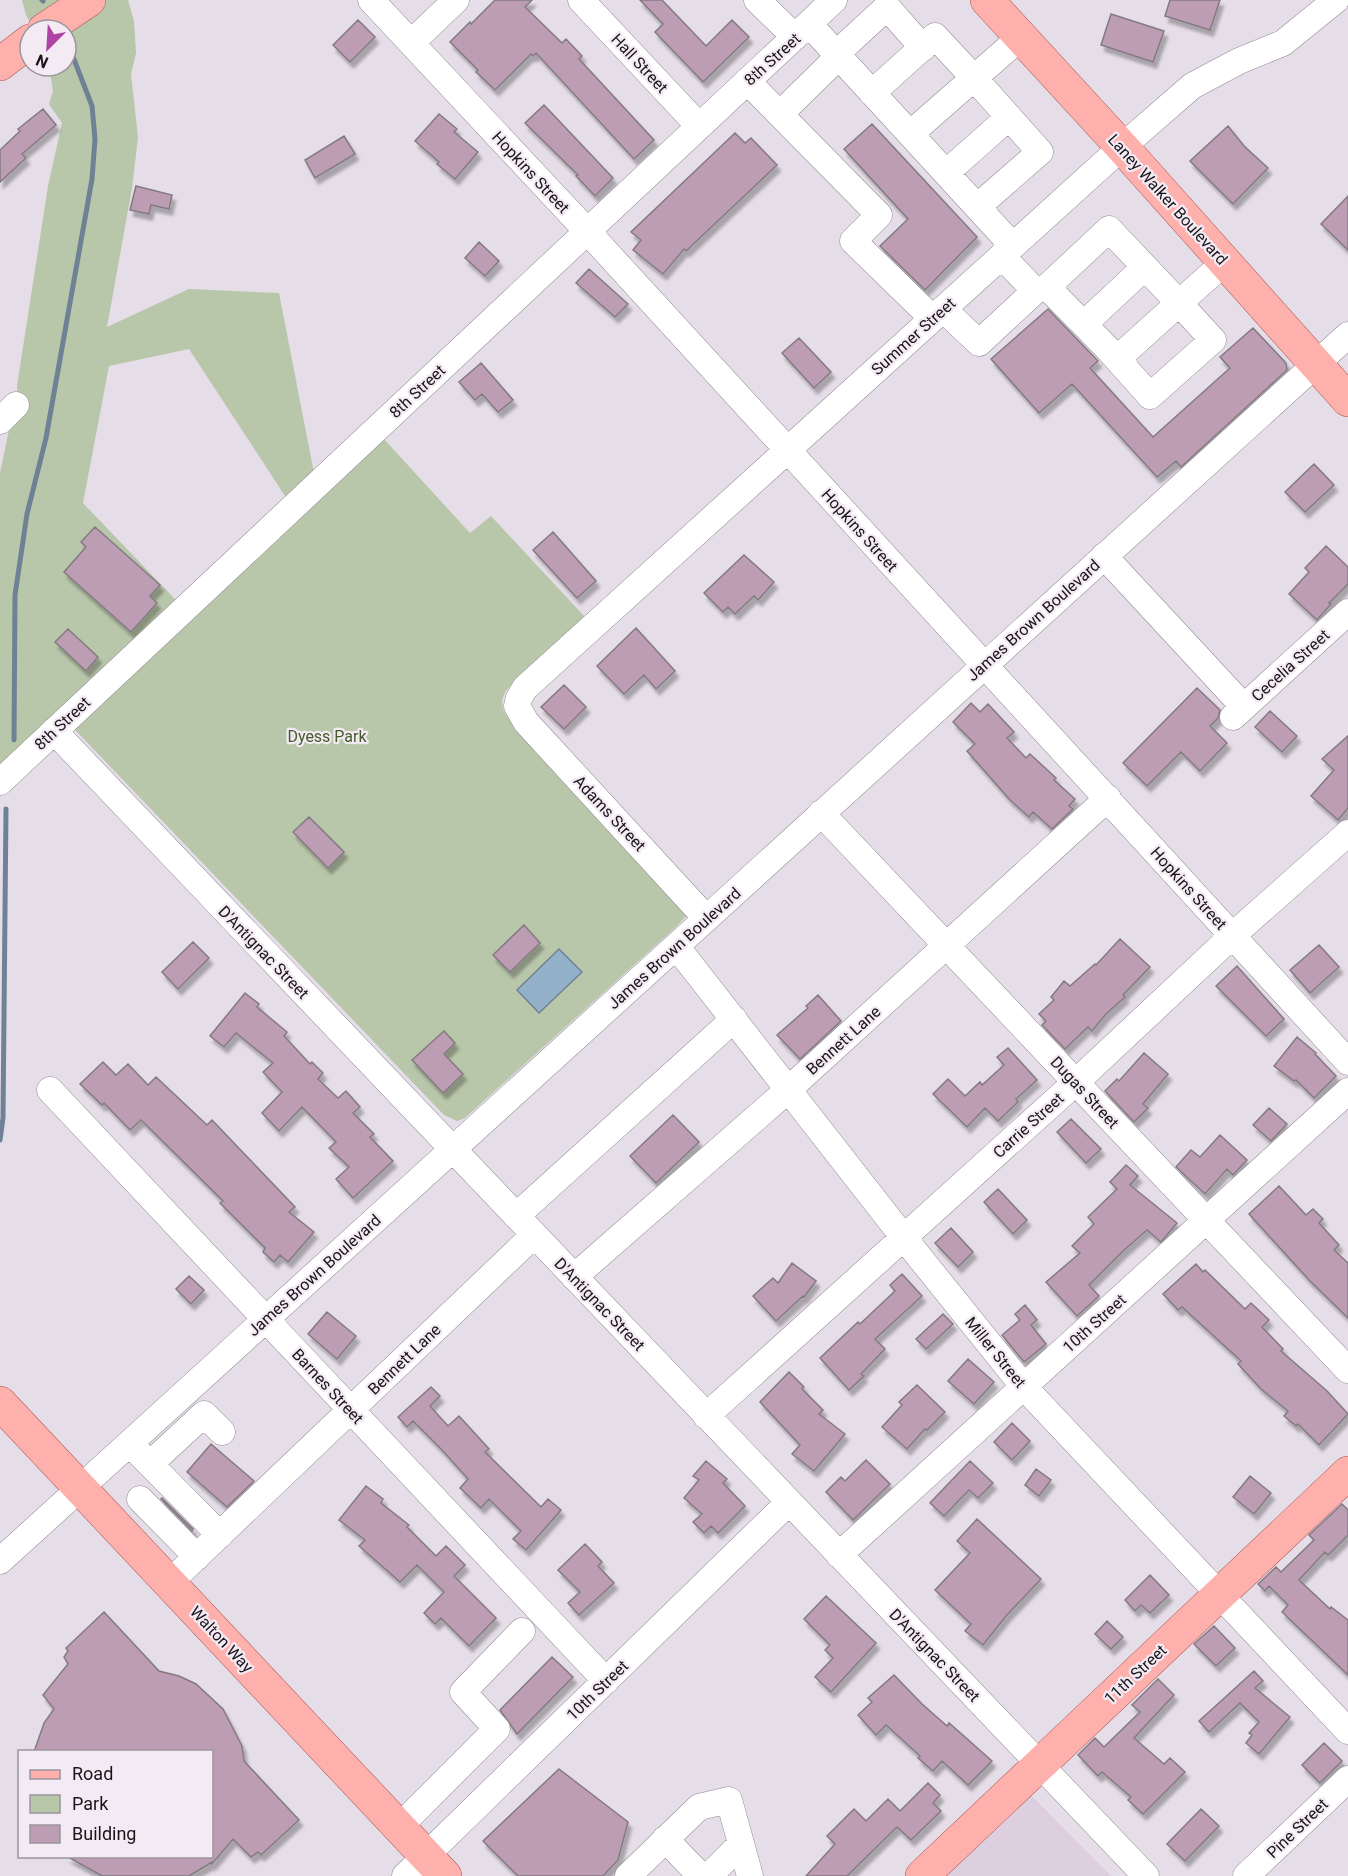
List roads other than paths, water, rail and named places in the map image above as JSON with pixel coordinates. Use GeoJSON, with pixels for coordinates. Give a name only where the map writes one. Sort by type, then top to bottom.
{"type":"FeatureCollection","features":[{"type":"Feature","properties":{"kind":"main road","name":"Laney Walker Boulevard"},"geometry":{"type":"LineString","coordinates":[[987,0],[1348,400]]}},
{"type":"Feature","properties":{"kind":"main road"},"geometry":{"type":"LineString","coordinates":[[0,64],[18,50]]}},
{"type":"Feature","properties":{"kind":"main road","name":"Walton Way"},"geometry":{"type":"LineString","coordinates":[[0,1402],[399,1827],[425,1869]]}},
{"type":"Feature","properties":{"kind":"main road","name":"11th Street"},"geometry":{"type":"LineString","coordinates":[[922,1876],[1348,1473]]}},
{"type":"Feature","properties":{"kind":"street","name":"Hopkins Street"},"geometry":{"type":"LineString","coordinates":[[371,0],[587,231],[1348,1062]]}},
{"type":"Feature","properties":{"kind":"street"},"geometry":{"type":"LineString","coordinates":[[411,43],[456,0]]}},
{"type":"Feature","properties":{"kind":"street","name":"Hall Street"},"geometry":{"type":"LineString","coordinates":[[581,0],[699,126]]}},
{"type":"Feature","properties":{"kind":"street"},"geometry":{"type":"LineString","coordinates":[[747,81],[879,215],[853,241],[938,313],[979,343],[1035,291],[977,207],[841,60],[757,0]]}},
{"type":"Feature","properties":{"kind":"street","name":"8th Street"},"geometry":{"type":"LineString","coordinates":[[0,782],[833,0]]}},
{"type":"Feature","properties":{"kind":"street","name":"Summer Street"},"geometry":{"type":"LineString","coordinates":[[517,706],[525,688],[1192,86],[1213,74],[1283,43],[1336,0]]}},
{"type":"Feature","properties":{"kind":"street"},"geometry":{"type":"LineString","coordinates":[[785,119],[887,7],[923,48]]}},
{"type":"Feature","properties":{"kind":"street"},"geometry":{"type":"LineString","coordinates":[[872,93],[935,36],[974,78],[1040,152],[977,207]]}},
{"type":"Feature","properties":{"kind":"street"},"geometry":{"type":"LineString","coordinates":[[910,134],[1021,37]]}},
{"type":"Feature","properties":{"kind":"street"},"geometry":{"type":"LineString","coordinates":[[946,173],[1009,117]]}},
{"type":"Feature","properties":{"kind":"street"},"geometry":{"type":"LineString","coordinates":[[1109,229],[1179,303],[1213,340],[1150,396],[1047,287],[1109,229]]}},
{"type":"Feature","properties":{"kind":"street"},"geometry":{"type":"LineString","coordinates":[[1117,359],[1225,262]]}},
{"type":"Feature","properties":{"kind":"street"},"geometry":{"type":"LineString","coordinates":[[1084,324],[1145,267]]}},
{"type":"Feature","properties":{"kind":"street","name":"James Brown Boulevard"},"geometry":{"type":"LineString","coordinates":[[0,1561],[1348,335]]}},
{"type":"Feature","properties":{"kind":"street","name":"Cecelia Street"},"geometry":{"type":"LineString","coordinates":[[1104,556],[1238,712],[1348,612]]}},
{"type":"Feature","properties":{"kind":"street","name":"Adams Street"},"geometry":{"type":"LineString","coordinates":[[517,706],[526,722],[706,918]]}},
{"type":"Feature","properties":{"kind":"street","name":"D'Antignac Street"},"geometry":{"type":"LineString","coordinates":[[47,737],[452,1149],[1146,1876]]}},
{"type":"Feature","properties":{"kind":"street","name":"Bennett Lane"},"geometry":{"type":"LineString","coordinates":[[574,1277],[789,1089],[1108,798]]}},
{"type":"Feature","properties":{"kind":"street","name":"Dugas Street"},"geometry":{"type":"LineString","coordinates":[[821,813],[1348,1370]]}},
{"type":"Feature","properties":{"kind":"street","name":"Carrie Street"},"geometry":{"type":"LineString","coordinates":[[706,1416],[1076,1083],[1232,936],[1348,833]]}},
{"type":"Feature","properties":{"kind":"street","name":"Miller Street"},"geometry":{"type":"LineString","coordinates":[[676,946],[904,1238],[1024,1386],[1348,1731]]}},
{"type":"Feature","properties":{"kind":"street"},"geometry":{"type":"LineString","coordinates":[[516,1216],[734,1019]]}},
{"type":"Feature","properties":{"kind":"street","name":"Barnes Street"},"geometry":{"type":"LineString","coordinates":[[50,1090],[606,1681]]}},
{"type":"Feature","properties":{"kind":"street","name":"10th Street"},"geometry":{"type":"LineString","coordinates":[[839,1555],[1348,1091]]}},
{"type":"Feature","properties":{"kind":"street","name":"Bennett Lane"},"geometry":{"type":"LineString","coordinates":[[169,1583],[534,1235]]}},
{"type":"Feature","properties":{"kind":"street"},"geometry":{"type":"LineString","coordinates":[[163,1412],[184,1433]]}},
{"type":"Feature","properties":{"kind":"street"},"geometry":{"type":"LineString","coordinates":[[115,1525],[140,1499],[157,1470],[184,1433],[204,1414],[222,1432]]}},
{"type":"Feature","properties":{"kind":"street"},"geometry":{"type":"LineString","coordinates":[[130,1444],[157,1470],[197,1557]]}},
{"type":"Feature","properties":{"kind":"street"},"geometry":{"type":"LineString","coordinates":[[140,1499],[175,1512],[220,1535]]}},
{"type":"Feature","properties":{"kind":"street","name":"10th Street"},"geometry":{"type":"LineString","coordinates":[[425,1869],[606,1681],[789,1502]]}},
{"type":"Feature","properties":{"kind":"street"},"geometry":{"type":"LineString","coordinates":[[399,1827],[497,1729],[463,1692],[522,1630]]}},
{"type":"Feature","properties":{"kind":"street","name":"Pine Street"},"geometry":{"type":"LineString","coordinates":[[1246,1876],[1348,1779]]}},
{"type":"Feature","properties":{"kind":"street"},"geometry":{"type":"LineString","coordinates":[[628,1876],[699,1807],[729,1800],[750,1876]]}},
{"type":"Feature","properties":{"kind":"street"},"geometry":{"type":"LineString","coordinates":[[665,1839],[700,1876]]}},
{"type":"Feature","properties":{"kind":"street"},"geometry":{"type":"LineString","coordinates":[[709,1876],[741,1844]]}},
{"type":"Feature","properties":{"kind":"water"},"geometry":{"type":"Polygon","coordinates":[[[559,949],[582,972],[539,1013],[517,990],[559,949]]]}},
{"type":"Feature","properties":{"kind":"waterway"},"geometry":{"type":"LineString","coordinates":[[14,740],[15,595],[27,514],[46,438],[92,179],[95,139],[92,106],[78,70]]}},
{"type":"Feature","properties":{"kind":"waterway"},"geometry":{"type":"LineString","coordinates":[[0,1140],[3,1118],[6,809]]}},
{"type":"Feature","properties":{"kind":"park label","name":"Dyess Park"},"geometry":{"type":"Point","coordinates":[327,736]}}]}
